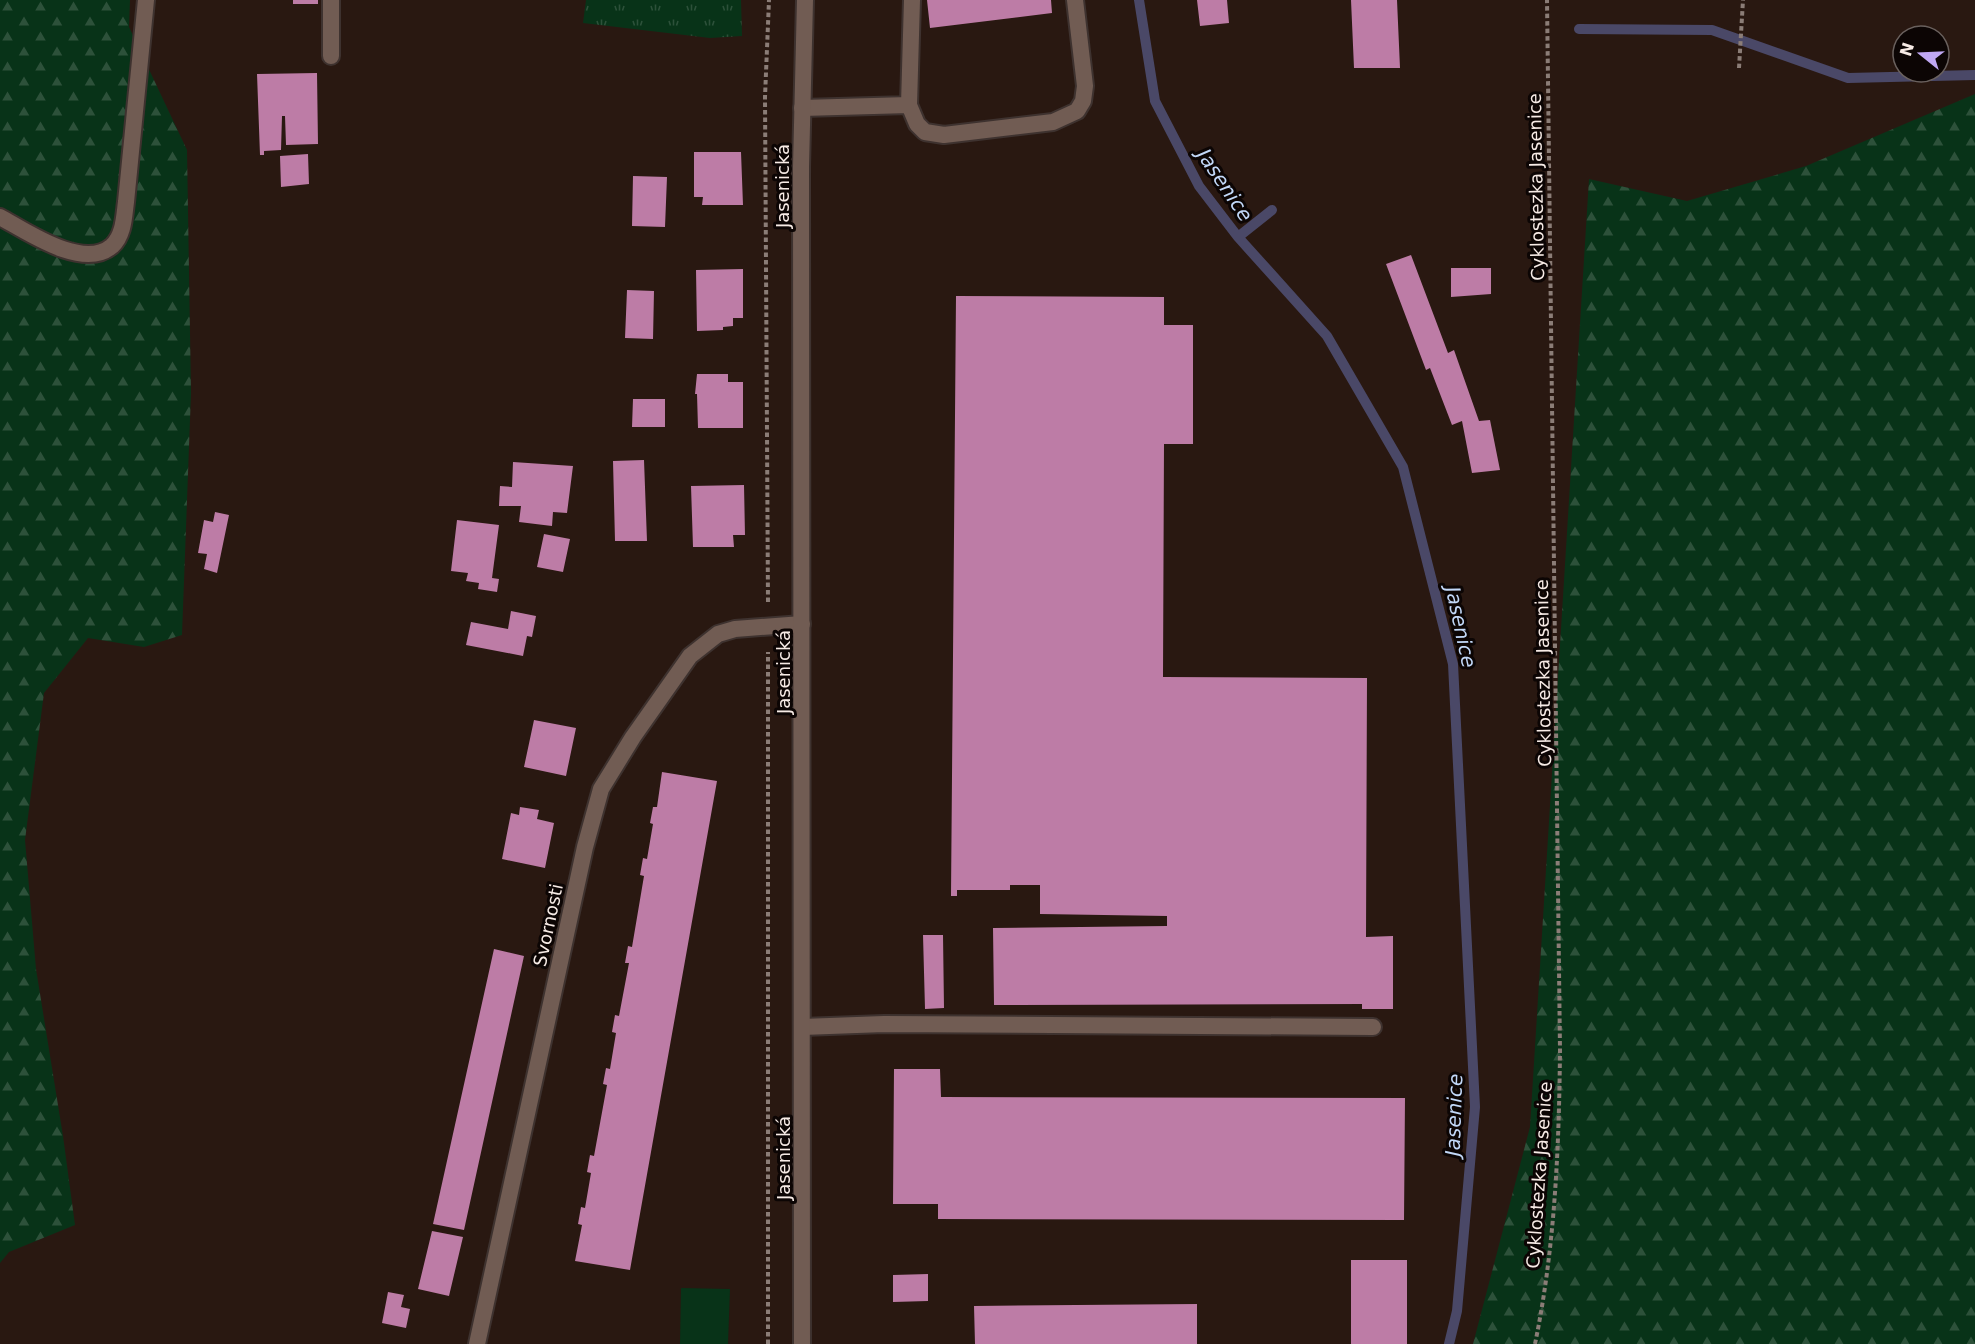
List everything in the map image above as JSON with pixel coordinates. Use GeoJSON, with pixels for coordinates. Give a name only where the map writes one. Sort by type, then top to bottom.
{"type":"FeatureCollection","features":[{"type":"Feature","properties":{"kind":"street"},"geometry":{"type":"LineString","coordinates":[[0,217],[71,253],[101,251],[112,246],[121,231],[126,202],[146,0]]}},
{"type":"Feature","properties":{"kind":"street"},"geometry":{"type":"LineString","coordinates":[[331,0],[331,56]]}},
{"type":"Feature","properties":{"kind":"street","name":"Jasenická"},"geometry":{"type":"LineString","coordinates":[[802,1344],[802,108],[805,0]]}},
{"type":"Feature","properties":{"kind":"street"},"geometry":{"type":"LineString","coordinates":[[912,0],[909,105],[917,124],[933,134],[1053,122],[1077,111],[1083,100],[1085,86],[1075,0]]}},
{"type":"Feature","properties":{"kind":"street"},"geometry":{"type":"LineString","coordinates":[[802,108],[909,105]]}},
{"type":"Feature","properties":{"kind":"street","name":"Svornosti"},"geometry":{"type":"LineString","coordinates":[[477,1344],[585,847],[602,789],[627,746],[690,656],[718,634],[768,625],[802,624]]}},
{"type":"Feature","properties":{"kind":"street"},"geometry":{"type":"LineString","coordinates":[[802,1027],[884,1024],[1373,1027]]}},
{"type":"Feature","properties":{"kind":"path"},"geometry":{"type":"LineString","coordinates":[[768,1344],[765,97],[769,0]]}},
{"type":"Feature","properties":{"kind":"path","name":"Cyklostezka Jasenice"},"geometry":{"type":"LineString","coordinates":[[1535,1344],[1554,1221],[1559,1138],[1560,1050],[1546,0]]}},
{"type":"Feature","properties":{"kind":"path"},"geometry":{"type":"LineString","coordinates":[[1739,68],[1743,0]]}},
{"type":"Feature","properties":{"kind":"green space"},"geometry":{"type":"Polygon","coordinates":[[[0,0],[130,0],[129,27],[187,150],[191,393],[182,635],[144,647],[88,638],[44,693],[25,840],[36,969],[75,1225],[9,1252],[0,1263],[0,0]]]}},
{"type":"Feature","properties":{"kind":"green space"},"geometry":{"type":"Polygon","coordinates":[[[586,0],[741,0],[742,36],[710,38],[583,23],[586,0]]]}},
{"type":"Feature","properties":{"kind":"green space"},"geometry":{"type":"Polygon","coordinates":[[[1975,94],[1975,1344],[1473,1344],[1530,1127],[1589,179],[1687,201],[1806,166],[1975,94]]]}},
{"type":"Feature","properties":{"kind":"green space"},"geometry":{"type":"Polygon","coordinates":[[[681,1288],[730,1289],[728,1344],[680,1344],[681,1288]]]}},
{"type":"Feature","properties":{"kind":"building"},"geometry":{"type":"Polygon","coordinates":[[[293,0],[318,0],[318,4],[293,4],[293,0]]]}},
{"type":"Feature","properties":{"kind":"building"},"geometry":{"type":"Polygon","coordinates":[[[927,0],[1051,0],[1052,13],[930,28],[927,0]]]}},
{"type":"Feature","properties":{"kind":"building"},"geometry":{"type":"Polygon","coordinates":[[[1197,0],[1227,0],[1229,23],[1200,26],[1197,0]]]}},
{"type":"Feature","properties":{"kind":"building"},"geometry":{"type":"Polygon","coordinates":[[[1351,0],[1397,0],[1400,68],[1354,68],[1351,0]]]}},
{"type":"Feature","properties":{"kind":"building"},"geometry":{"type":"Polygon","coordinates":[[[317,73],[318,144],[286,145],[285,116],[282,116],[281,150],[264,151],[264,155],[260,155],[257,74],[317,73]]]}},
{"type":"Feature","properties":{"kind":"building"},"geometry":{"type":"Polygon","coordinates":[[[694,152],[741,152],[743,205],[702,205],[703,197],[694,197],[694,152]]]}},
{"type":"Feature","properties":{"kind":"building"},"geometry":{"type":"Polygon","coordinates":[[[308,154],[309,184],[281,187],[280,156],[308,154]]]}},
{"type":"Feature","properties":{"kind":"building"},"geometry":{"type":"Polygon","coordinates":[[[633,176],[667,177],[665,227],[632,226],[633,176]]]}},
{"type":"Feature","properties":{"kind":"building"},"geometry":{"type":"Polygon","coordinates":[[[1411,255],[1448,353],[1454,350],[1479,421],[1490,420],[1500,470],[1472,473],[1462,421],[1452,425],[1430,368],[1426,370],[1386,264],[1411,255]]]}},
{"type":"Feature","properties":{"kind":"building"},"geometry":{"type":"Polygon","coordinates":[[[1451,268],[1491,268],[1491,294],[1451,297],[1451,268]]]}},
{"type":"Feature","properties":{"kind":"building"},"geometry":{"type":"Polygon","coordinates":[[[743,269],[743,318],[733,318],[733,326],[723,327],[723,330],[697,331],[696,270],[743,269]]]}},
{"type":"Feature","properties":{"kind":"building"},"geometry":{"type":"Polygon","coordinates":[[[627,290],[654,291],[653,339],[625,338],[627,290]]]}},
{"type":"Feature","properties":{"kind":"building"},"geometry":{"type":"Polygon","coordinates":[[[956,296],[1164,297],[1164,325],[1193,325],[1193,444],[1164,444],[1163,677],[1367,678],[1366,937],[1393,936],[1393,1009],[1362,1009],[1362,1004],[994,1005],[993,928],[1167,926],[1167,916],[1040,914],[1040,885],[1010,885],[1010,890],[957,890],[957,896],[951,896],[956,296]]]}},
{"type":"Feature","properties":{"kind":"building"},"geometry":{"type":"Polygon","coordinates":[[[697,374],[728,374],[728,382],[743,382],[743,428],[698,428],[697,394],[695,394],[697,374]]]}},
{"type":"Feature","properties":{"kind":"building"},"geometry":{"type":"Polygon","coordinates":[[[633,399],[665,399],[665,427],[632,427],[633,399]]]}},
{"type":"Feature","properties":{"kind":"building"},"geometry":{"type":"Polygon","coordinates":[[[644,460],[647,541],[615,541],[613,461],[644,460]]]}},
{"type":"Feature","properties":{"kind":"building"},"geometry":{"type":"Polygon","coordinates":[[[513,462],[573,466],[567,513],[553,512],[552,526],[519,522],[521,506],[499,506],[500,486],[512,487],[513,462]]]}},
{"type":"Feature","properties":{"kind":"building"},"geometry":{"type":"Polygon","coordinates":[[[744,485],[745,535],[733,535],[734,547],[693,547],[691,486],[744,485]]]}},
{"type":"Feature","properties":{"kind":"building"},"geometry":{"type":"Polygon","coordinates":[[[215,512],[229,515],[217,573],[204,569],[207,554],[198,553],[204,520],[213,522],[215,512]]]}},
{"type":"Feature","properties":{"kind":"building"},"geometry":{"type":"Polygon","coordinates":[[[457,520],[499,525],[492,578],[499,579],[497,592],[478,589],[479,583],[466,581],[468,573],[451,571],[457,520]]]}},
{"type":"Feature","properties":{"kind":"building"},"geometry":{"type":"Polygon","coordinates":[[[544,534],[570,539],[563,572],[537,567],[544,534]]]}},
{"type":"Feature","properties":{"kind":"building"},"geometry":{"type":"Polygon","coordinates":[[[511,611],[536,616],[532,637],[527,636],[523,656],[466,645],[471,622],[508,629],[511,611]]]}},
{"type":"Feature","properties":{"kind":"building"},"geometry":{"type":"Polygon","coordinates":[[[534,720],[576,728],[566,776],[524,767],[534,720]]]}},
{"type":"Feature","properties":{"kind":"building"},"geometry":{"type":"Polygon","coordinates":[[[662,772],[717,781],[630,1270],[575,1261],[582,1225],[578,1224],[581,1207],[585,1208],[591,1173],[587,1172],[590,1155],[594,1156],[607,1085],[603,1084],[606,1068],[610,1069],[616,1033],[612,1032],[615,1015],[619,1016],[629,963],[625,963],[628,946],[632,947],[644,876],[640,875],[643,858],[647,859],[653,824],[650,823],[653,807],[657,807],[662,772]]]}},
{"type":"Feature","properties":{"kind":"building"},"geometry":{"type":"Polygon","coordinates":[[[520,807],[539,810],[537,819],[554,823],[545,868],[502,859],[511,813],[519,815],[520,807]]]}},
{"type":"Feature","properties":{"kind":"building"},"geometry":{"type":"Polygon","coordinates":[[[923,935],[943,935],[944,1008],[925,1009],[923,935]]]}},
{"type":"Feature","properties":{"kind":"building"},"geometry":{"type":"Polygon","coordinates":[[[494,949],[524,956],[464,1230],[433,1224],[494,949]]]}},
{"type":"Feature","properties":{"kind":"building"},"geometry":{"type":"Polygon","coordinates":[[[894,1069],[940,1069],[941,1097],[1405,1098],[1404,1220],[938,1219],[938,1204],[893,1204],[894,1069]]]}},
{"type":"Feature","properties":{"kind":"building"},"geometry":{"type":"Polygon","coordinates":[[[432,1231],[463,1237],[449,1296],[418,1289],[432,1231]]]}},
{"type":"Feature","properties":{"kind":"building"},"geometry":{"type":"Polygon","coordinates":[[[1351,1260],[1407,1260],[1407,1344],[1351,1344],[1351,1260]]]}},
{"type":"Feature","properties":{"kind":"building"},"geometry":{"type":"Polygon","coordinates":[[[928,1274],[928,1301],[893,1302],[893,1275],[928,1274]]]}},
{"type":"Feature","properties":{"kind":"building"},"geometry":{"type":"Polygon","coordinates":[[[388,1292],[404,1295],[401,1307],[410,1309],[406,1328],[382,1323],[388,1292]]]}},
{"type":"Feature","properties":{"kind":"building"},"geometry":{"type":"Polygon","coordinates":[[[1197,1304],[1197,1344],[975,1344],[974,1306],[1197,1304]]]}},
{"type":"Feature","properties":{"kind":"waterway","name":"Jasenice"},"geometry":{"type":"LineString","coordinates":[[1139,0],[1155,101],[1199,186],[1238,237],[1327,336],[1403,467],[1453,664],[1475,1107],[1457,1311],[1449,1344]]}},
{"type":"Feature","properties":{"kind":"waterway"},"geometry":{"type":"LineString","coordinates":[[1579,29],[1712,30],[1848,78],[1975,75]]}},
{"type":"Feature","properties":{"kind":"waterway"},"geometry":{"type":"LineString","coordinates":[[1238,237],[1272,210]]}}]}
